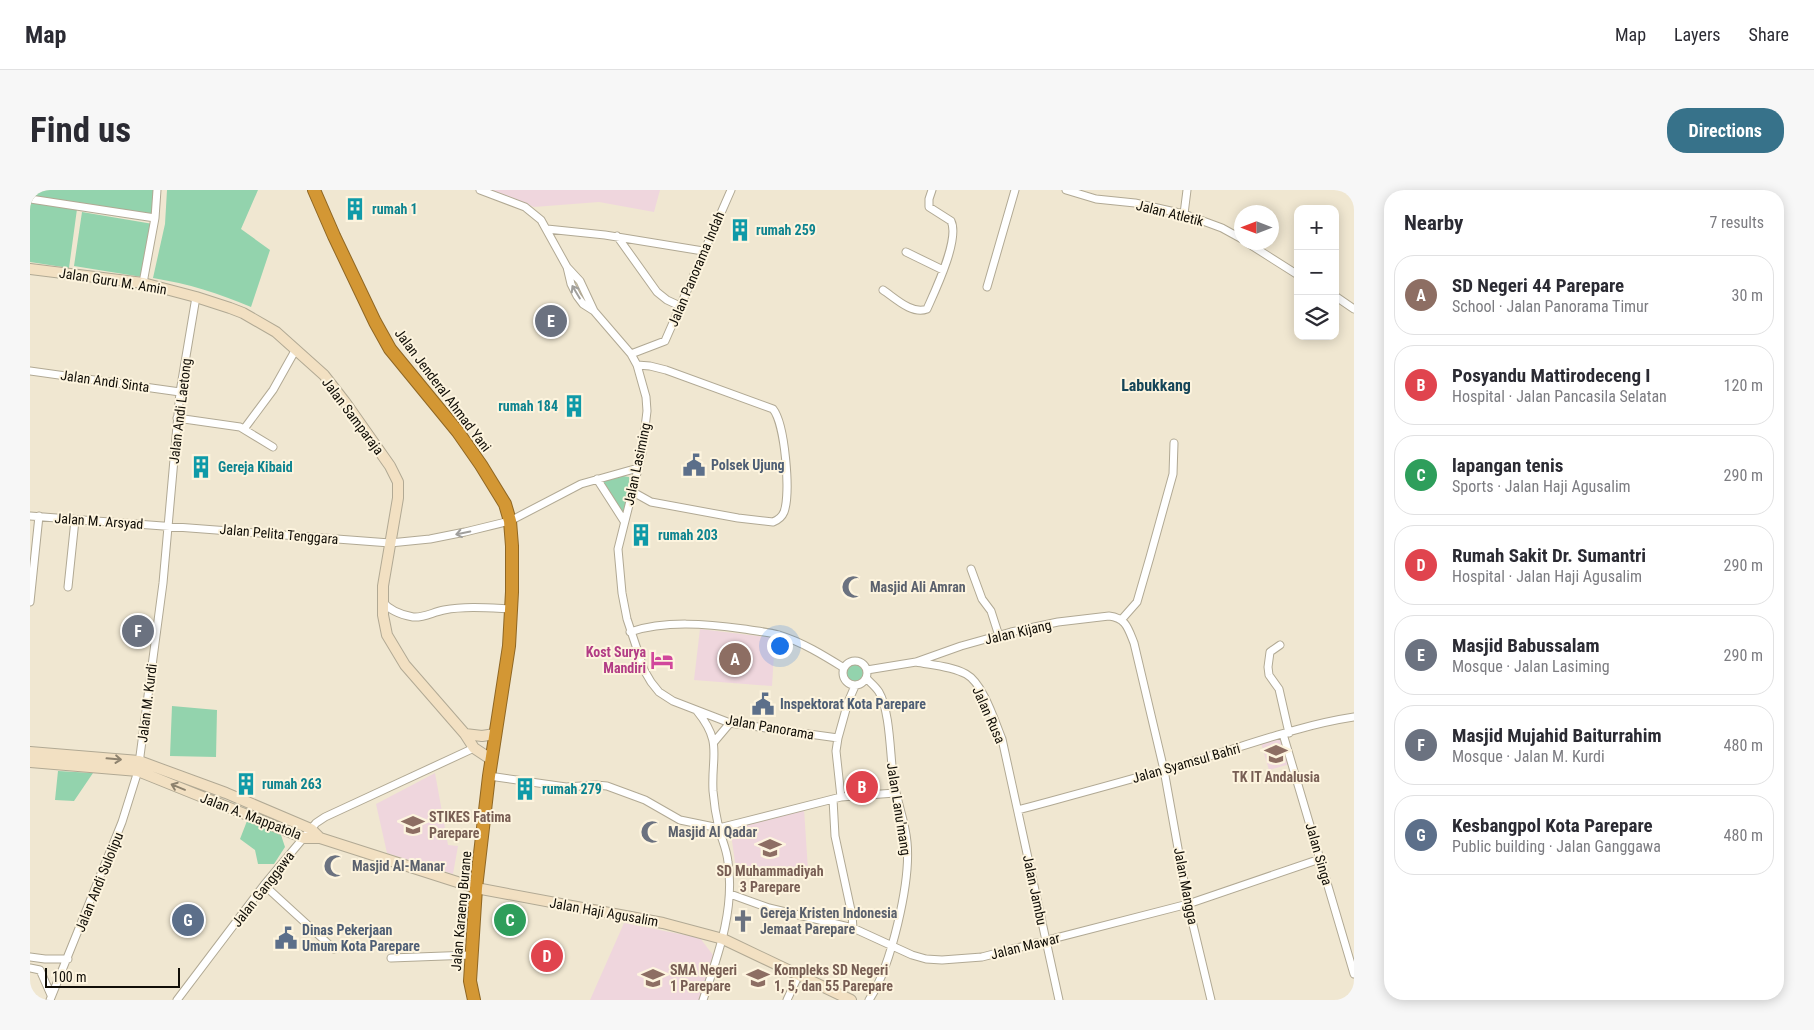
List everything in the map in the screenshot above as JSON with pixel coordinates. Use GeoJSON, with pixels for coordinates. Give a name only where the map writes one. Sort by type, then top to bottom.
{"type":"FeatureCollection","features":[{"type":"Feature","properties":{"kind":"highway","name":"Jalan Jenderal Ahmad Yani"},"geometry":{"type":"LineString","coordinates":[[314,190],[375,322],[390,349],[458,432],[505,504],[510,521],[512,546],[511,609],[504,684],[495,734]]}},
{"type":"Feature","properties":{"kind":"highway","name":"Jalan Karaeng Burane"},"geometry":{"type":"LineString","coordinates":[[474,1000],[470,981],[476,888],[495,734]]}},
{"type":"Feature","properties":{"kind":"street"},"geometry":{"type":"LineString","coordinates":[[143,283],[155,218],[157,190]]}},
{"type":"Feature","properties":{"kind":"street","name":"Jalan Lasiming"},"geometry":{"type":"LineString","coordinates":[[480,190],[525,207],[534,213],[547,230],[567,267],[571,284],[577,296],[583,304],[594,311],[631,354],[643,382],[647,411],[633,492],[618,549],[624,608],[630,632]]}},
{"type":"Feature","properties":{"kind":"street","name":"Jalan Panorama Indah"},"geometry":{"type":"LineString","coordinates":[[631,354],[665,341],[730,190]]}},
{"type":"Feature","properties":{"kind":"street"},"geometry":{"type":"LineString","coordinates":[[883,290],[912,310],[927,309],[943,270],[952,242],[954,228],[951,221],[929,206],[932,190]]}},
{"type":"Feature","properties":{"kind":"street"},"geometry":{"type":"LineString","coordinates":[[987,287],[1015,190]]}},
{"type":"Feature","properties":{"kind":"street","name":"Jalan Atletik"},"geometry":{"type":"LineString","coordinates":[[1066,190],[1096,199],[1135,203],[1184,214],[1222,228],[1234,235]]}},
{"type":"Feature","properties":{"kind":"street"},"geometry":{"type":"LineString","coordinates":[[1184,214],[1187,190]]}},
{"type":"Feature","properties":{"kind":"street"},"geometry":{"type":"LineString","coordinates":[[30,199],[155,218]]}},
{"type":"Feature","properties":{"kind":"street"},"geometry":{"type":"LineString","coordinates":[[547,230],[617,236],[703,251]]}},
{"type":"Feature","properties":{"kind":"street"},"geometry":{"type":"LineString","coordinates":[[617,236],[657,292],[667,300],[680,306]]}},
{"type":"Feature","properties":{"kind":"street"},"geometry":{"type":"LineString","coordinates":[[1258,250],[1294,273]]}},
{"type":"Feature","properties":{"kind":"street"},"geometry":{"type":"LineString","coordinates":[[906,252],[943,270]]}},
{"type":"Feature","properties":{"kind":"street","name":"Jalan Guru M. Amin"},"geometry":{"type":"LineString","coordinates":[[30,268],[143,283],[196,297]]}},
{"type":"Feature","properties":{"kind":"street","name":"Jalan Samparaja"},"geometry":{"type":"LineString","coordinates":[[196,297],[242,313],[276,332],[296,349],[329,382],[395,474],[398,482],[398,498],[382,601],[384,627],[405,666],[465,734],[474,748]]}},
{"type":"Feature","properties":{"kind":"street","name":"Jalan Andi Laetong"},"geometry":{"type":"LineString","coordinates":[[169,525],[180,392],[196,297]]}},
{"type":"Feature","properties":{"kind":"street"},"geometry":{"type":"LineString","coordinates":[[1339,299],[1354,309]]}},
{"type":"Feature","properties":{"kind":"street"},"geometry":{"type":"LineString","coordinates":[[244,429],[273,390],[296,349]]}},
{"type":"Feature","properties":{"kind":"street"},"geometry":{"type":"LineString","coordinates":[[633,492],[651,502],[738,518],[773,522],[778,520],[784,511],[787,493],[785,456],[780,426],[773,409],[666,370],[637,365]]}},
{"type":"Feature","properties":{"kind":"street","name":"Jalan Andi Sinta"},"geometry":{"type":"LineString","coordinates":[[30,371],[180,392]]}},
{"type":"Feature","properties":{"kind":"street"},"geometry":{"type":"LineString","coordinates":[[178,418],[244,429],[273,447]]}},
{"type":"Feature","properties":{"kind":"street"},"geometry":{"type":"LineString","coordinates":[[1164,770],[1134,643],[1122,620],[1136,602],[1150,557],[1173,474],[1174,443]]}},
{"type":"Feature","properties":{"kind":"street","name":"Jalan Pelita Tenggara"},"geometry":{"type":"LineString","coordinates":[[169,525],[390,543],[430,539],[510,521],[581,484],[638,468]]}},
{"type":"Feature","properties":{"kind":"street"},"geometry":{"type":"LineString","coordinates":[[597,479],[624,521]]}},
{"type":"Feature","properties":{"kind":"street","name":"Jalan M. Arsyad"},"geometry":{"type":"LineString","coordinates":[[30,516],[169,525]]}},
{"type":"Feature","properties":{"kind":"street"},"geometry":{"type":"LineString","coordinates":[[30,602],[39,516]]}},
{"type":"Feature","properties":{"kind":"street"},"geometry":{"type":"LineString","coordinates":[[68,587],[76,520]]}},
{"type":"Feature","properties":{"kind":"street","name":"Jalan M. Kurdi"},"geometry":{"type":"LineString","coordinates":[[139,766],[169,525]]}},
{"type":"Feature","properties":{"kind":"street"},"geometry":{"type":"LineString","coordinates":[[971,569],[982,599],[991,611],[999,636]]}},
{"type":"Feature","properties":{"kind":"street"},"geometry":{"type":"LineString","coordinates":[[382,601],[389,609],[413,617],[429,616],[443,610],[511,609]]}},
{"type":"Feature","properties":{"kind":"street","name":"Jalan Kijang"},"geometry":{"type":"LineString","coordinates":[[916,662],[999,636],[1058,622],[1097,617],[1117,617],[1122,620]]}},
{"type":"Feature","properties":{"kind":"street"},"geometry":{"type":"LineString","coordinates":[[630,632],[640,629],[688,624],[766,632],[779,635],[818,652],[844,668]]}},
{"type":"Feature","properties":{"kind":"street","name":"Jalan Panorama"},"geometry":{"type":"LineString","coordinates":[[630,632],[644,670],[651,682],[659,692],[673,701],[730,722],[838,738]]}},
{"type":"Feature","properties":{"kind":"street","name":"Jalan Singa"},"geometry":{"type":"LineString","coordinates":[[1280,645],[1270,652],[1268,667],[1278,689],[1286,734],[1354,974]]}},
{"type":"Feature","properties":{"kind":"street"},"geometry":{"type":"LineString","coordinates":[[855,660],[862,663],[867,670],[866,678],[862,684],[855,686],[849,684],[843,674],[844,668],[848,663],[855,660]]}},
{"type":"Feature","properties":{"kind":"street"},"geometry":{"type":"LineString","coordinates":[[867,670],[916,662]]}},
{"type":"Feature","properties":{"kind":"street","name":"Jalan Rusa"},"geometry":{"type":"LineString","coordinates":[[916,662],[954,670],[972,678],[984,697],[1002,740],[1018,810]]}},
{"type":"Feature","properties":{"kind":"street","name":"Jalan Lanu'mang"},"geometry":{"type":"LineString","coordinates":[[866,678],[877,690],[884,703],[895,793],[906,832],[908,858],[906,878],[892,947],[884,972],[869,1000]]}},
{"type":"Feature","properties":{"kind":"street"},"geometry":{"type":"LineString","coordinates":[[852,928],[852,915],[835,836],[837,798],[836,752],[848,702],[855,686]]}},
{"type":"Feature","properties":{"kind":"street"},"geometry":{"type":"LineString","coordinates":[[697,711],[706,722],[714,742],[713,789],[719,828],[728,859],[730,894],[723,939],[704,1000]]}},
{"type":"Feature","properties":{"kind":"street","name":"Jalan Syamsul Bahri"},"geometry":{"type":"LineString","coordinates":[[1018,810],[1164,770],[1334,720],[1354,718]]}},
{"type":"Feature","properties":{"kind":"street"},"geometry":{"type":"LineString","coordinates":[[714,742],[730,722]]}},
{"type":"Feature","properties":{"kind":"street"},"geometry":{"type":"LineString","coordinates":[[465,734],[482,736],[495,734]]}},
{"type":"Feature","properties":{"kind":"street"},"geometry":{"type":"LineString","coordinates":[[474,748],[492,760]]}},
{"type":"Feature","properties":{"kind":"street","name":"Jalan Ganggawa"},"geometry":{"type":"LineString","coordinates":[[177,1000],[264,885],[316,823],[324,817],[474,748]]}},
{"type":"Feature","properties":{"kind":"street","name":"Jalan A. Mappatola"},"geometry":{"type":"LineString","coordinates":[[30,752],[86,756],[139,766],[226,793],[311,829],[320,838]]}},
{"type":"Feature","properties":{"kind":"street"},"geometry":{"type":"LineString","coordinates":[[86,756],[86,767]]}},
{"type":"Feature","properties":{"kind":"street","name":"Jalan A. Mappatola"},"geometry":{"type":"LineString","coordinates":[[30,762],[86,767],[139,766],[304,838],[320,838]]}},
{"type":"Feature","properties":{"kind":"street","name":"Jalan Andi Sulolipu"},"geometry":{"type":"LineString","coordinates":[[51,998],[122,822],[139,766]]}},
{"type":"Feature","properties":{"kind":"street","name":"Jalan Mangga"},"geometry":{"type":"LineString","coordinates":[[1164,770],[1188,904],[1211,1000]]}},
{"type":"Feature","properties":{"kind":"street"},"geometry":{"type":"LineString","coordinates":[[489,776],[566,787],[596,784],[607,786],[645,800],[680,820],[719,828],[837,798],[895,793]]}},
{"type":"Feature","properties":{"kind":"street","name":"Jalan Jambu"},"geometry":{"type":"LineString","coordinates":[[1018,810],[1059,1000]]}},
{"type":"Feature","properties":{"kind":"street","name":"Jalan Haji Agusalim"},"geometry":{"type":"LineString","coordinates":[[320,838],[476,888],[663,922],[723,939],[851,1000]]}},
{"type":"Feature","properties":{"kind":"street","name":"Jalan Mawar"},"geometry":{"type":"LineString","coordinates":[[730,894],[769,908],[852,928],[892,947],[926,959],[942,960],[982,957],[1188,904],[1320,859]]}},
{"type":"Feature","properties":{"kind":"street"},"geometry":{"type":"LineString","coordinates":[[264,885],[334,949]]}},
{"type":"Feature","properties":{"kind":"street"},"geometry":{"type":"LineString","coordinates":[[391,958],[471,956]]}},
{"type":"Feature","properties":{"kind":"street"},"geometry":{"type":"LineString","coordinates":[[30,957],[68,959]]}},
{"type":"Feature","properties":{"kind":"street"},"geometry":{"type":"LineString","coordinates":[[45,959],[40,970],[51,998]]}},
{"type":"Feature","properties":{"kind":"street"},"geometry":{"type":"LineString","coordinates":[[30,968],[40,970]]}},
{"type":"Feature","properties":{"kind":"street"},"geometry":{"type":"LineString","coordinates":[[787,1000],[799,974]]}},
{"type":"Feature","properties":{"kind":"shaded area"},"geometry":{"type":"Polygon","coordinates":[[[492,190],[660,190],[654,212],[599,202],[534,207],[492,190]]]}},
{"type":"Feature","properties":{"kind":"shaded area"},"geometry":{"type":"Polygon","coordinates":[[[700,629],[775,638],[772,686],[694,680],[700,629]]]}},
{"type":"Feature","properties":{"kind":"shaded area","name":"TK IT Andalusia"},"geometry":{"type":"Polygon","coordinates":[[[1282,736],[1290,764],[1269,770],[1261,743],[1282,736]]]}},
{"type":"Feature","properties":{"kind":"shaded area","name":"STIKES Fatima Parepare"},"geometry":{"type":"Polygon","coordinates":[[[435,773],[448,845],[458,846],[453,874],[387,853],[376,804],[435,773]]]}},
{"type":"Feature","properties":{"kind":"shaded area","name":"SD Muhammadiyah 3 Parepare"},"geometry":{"type":"Polygon","coordinates":[[[804,809],[808,870],[736,869],[730,827],[804,809]]]}},
{"type":"Feature","properties":{"kind":"shaded area","name":"SMA Negeri 1 Parepare"},"geometry":{"type":"Polygon","coordinates":[[[624,923],[700,938],[713,955],[699,1000],[590,1000],[624,923]]]}},
{"type":"Feature","properties":{"kind":"green space"},"geometry":{"type":"Polygon","coordinates":[[[30,190],[154,190],[152,217],[30,196],[30,190]]]}},
{"type":"Feature","properties":{"kind":"green space"},"geometry":{"type":"Polygon","coordinates":[[[167,190],[258,190],[241,229],[270,250],[251,307],[227,297],[179,283],[153,278],[165,224],[167,190]]]}},
{"type":"Feature","properties":{"kind":"green space"},"geometry":{"type":"Polygon","coordinates":[[[30,202],[77,209],[69,268],[30,262],[30,202]]]}},
{"type":"Feature","properties":{"kind":"green space"},"geometry":{"type":"Polygon","coordinates":[[[82,212],[153,224],[142,277],[74,266],[82,212]]]}},
{"type":"Feature","properties":{"kind":"green space"},"geometry":{"type":"Polygon","coordinates":[[[623,476],[629,477],[632,484],[623,514],[603,481],[623,476]]]}},
{"type":"Feature","properties":{"kind":"green space"},"geometry":{"type":"Polygon","coordinates":[[[855,662],[862,665],[865,672],[862,679],[855,682],[848,679],[845,672],[848,665],[855,662]]]}},
{"type":"Feature","properties":{"kind":"green space"},"geometry":{"type":"Polygon","coordinates":[[[172,706],[217,710],[216,757],[170,756],[172,706]]]}},
{"type":"Feature","properties":{"kind":"green space"},"geometry":{"type":"Polygon","coordinates":[[[58,771],[93,773],[74,801],[55,800],[58,771]]]}},
{"type":"Feature","properties":{"kind":"green space"},"geometry":{"type":"Polygon","coordinates":[[[247,821],[281,835],[285,847],[274,864],[258,864],[255,850],[240,839],[247,821]]]}},
{"type":"Feature","properties":{"kind":"green space"},"geometry":{"type":"Polygon","coordinates":[[[496,911],[527,916],[524,930],[494,925],[496,911]]]}},
{"type":"Feature","properties":{"kind":"place","name":"rumah 1"},"geometry":{"type":"Point","coordinates":[355,209]}},
{"type":"Feature","properties":{"kind":"place","name":"rumah 259"},"geometry":{"type":"Point","coordinates":[740,230]}},
{"type":"Feature","properties":{"kind":"place","name":"Masjid Babussalam"},"geometry":{"type":"Point","coordinates":[551,321]}},
{"type":"Feature","properties":{"kind":"place","name":"rumah 184"},"geometry":{"type":"Point","coordinates":[574,406]}},
{"type":"Feature","properties":{"kind":"place","name":"Polsek Ujung"},"geometry":{"type":"Point","coordinates":[694,465]}},
{"type":"Feature","properties":{"kind":"place","name":"Gereja Kibaid"},"geometry":{"type":"Point","coordinates":[201,467]}},
{"type":"Feature","properties":{"kind":"place","name":"rumah 203"},"geometry":{"type":"Point","coordinates":[641,535]}},
{"type":"Feature","properties":{"kind":"place","name":"Masjid Ali Amran"},"geometry":{"type":"Point","coordinates":[853,587]}},
{"type":"Feature","properties":{"kind":"place","name":"Masjid Mujahid Baiturrahim"},"geometry":{"type":"Point","coordinates":[138,631]}},
{"type":"Feature","properties":{"kind":"place","name":"SD Negeri 44 Parepare"},"geometry":{"type":"Point","coordinates":[735,659]}},
{"type":"Feature","properties":{"kind":"place","name":"Kost Surya Mandiri"},"geometry":{"type":"Point","coordinates":[662,660]}},
{"type":"Feature","properties":{"kind":"place","name":"Inspektorat Kota Parepare"},"geometry":{"type":"Point","coordinates":[763,704]}},
{"type":"Feature","properties":{"kind":"place","name":"TK IT Andalusia"},"geometry":{"type":"Point","coordinates":[1276,754]}},
{"type":"Feature","properties":{"kind":"place","name":"rumah 263"},"geometry":{"type":"Point","coordinates":[246,784]}},
{"type":"Feature","properties":{"kind":"place","name":"Posyandu Mattirodeceng I"},"geometry":{"type":"Point","coordinates":[862,787]}},
{"type":"Feature","properties":{"kind":"place","name":"rumah 279"},"geometry":{"type":"Point","coordinates":[525,789]}},
{"type":"Feature","properties":{"kind":"place","name":"STIKES Fatima Parepare"},"geometry":{"type":"Point","coordinates":[413,825]}},
{"type":"Feature","properties":{"kind":"place","name":"Masjid Al Qadar"},"geometry":{"type":"Point","coordinates":[652,832]}},
{"type":"Feature","properties":{"kind":"place","name":"SD Muhammadiyah 3 Parepare"},"geometry":{"type":"Point","coordinates":[770,848]}},
{"type":"Feature","properties":{"kind":"place","name":"Masjid Al-Manar"},"geometry":{"type":"Point","coordinates":[335,866]}},
{"type":"Feature","properties":{"kind":"place","name":"Kesbangpol Kota Parepare"},"geometry":{"type":"Point","coordinates":[188,920]}},
{"type":"Feature","properties":{"kind":"place","name":"lapangan tenis"},"geometry":{"type":"Point","coordinates":[510,920]}},
{"type":"Feature","properties":{"kind":"place","name":"Gereja Kristen Indonesia Jemaat Parepare"},"geometry":{"type":"Point","coordinates":[743,921]}},
{"type":"Feature","properties":{"kind":"place","name":"Dinas Pekerjaan Umum Kota Parepare"},"geometry":{"type":"Point","coordinates":[286,938]}},
{"type":"Feature","properties":{"kind":"place","name":"Rumah Sakit Dr. Sumantri"},"geometry":{"type":"Point","coordinates":[547,956]}},
{"type":"Feature","properties":{"kind":"place","name":"SMA Negeri 1 Parepare"},"geometry":{"type":"Point","coordinates":[653,978]}},
{"type":"Feature","properties":{"kind":"place","name":"Kompleks SD Negeri 1, 5, dan 55 Parepare"},"geometry":{"type":"Point","coordinates":[758,978]}},
{"type":"Feature","properties":{"kind":"district","name":"Labukkang"},"geometry":{"type":"Point","coordinates":[1156,385]}}]}
